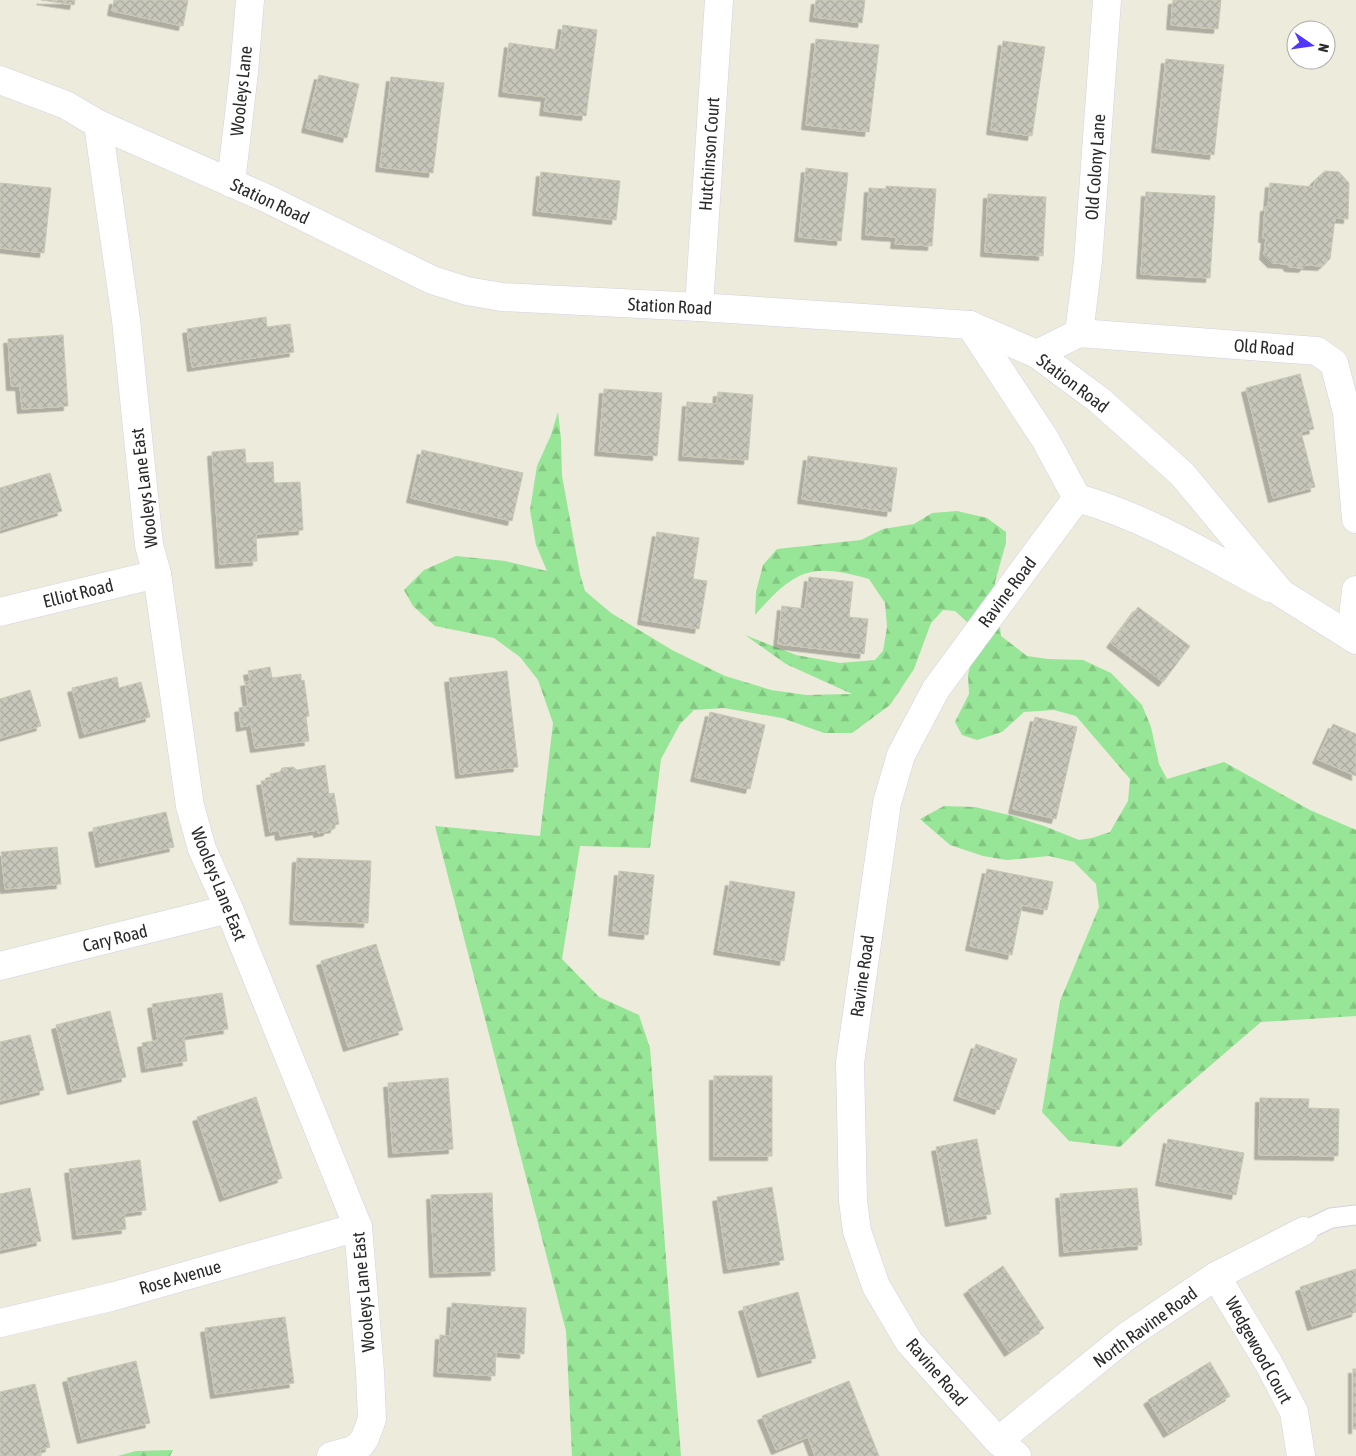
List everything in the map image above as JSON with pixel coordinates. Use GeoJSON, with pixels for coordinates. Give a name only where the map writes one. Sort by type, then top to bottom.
{"type":"FeatureCollection","features":[{"type":"Feature","properties":{"kind":"street","name":"Wooleys Lane"},"geometry":{"type":"LineString","coordinates":[[231,183],[250,0]]}},
{"type":"Feature","properties":{"kind":"street","name":"Hutchinson Court"},"geometry":{"type":"LineString","coordinates":[[700,307],[719,0]]}},
{"type":"Feature","properties":{"kind":"street","name":"Old Colony Lane"},"geometry":{"type":"LineString","coordinates":[[1079,333],[1088,262],[1107,0]]}},
{"type":"Feature","properties":{"kind":"street","name":"Station Road"},"geometry":{"type":"LineString","coordinates":[[0,80],[66,105],[98,124],[268,199],[432,280],[467,291],[502,297],[700,307],[970,325],[1037,354],[1098,400],[1182,474],[1280,593]]}},
{"type":"Feature","properties":{"kind":"street","name":"Wooleys Lane East"},"geometry":{"type":"LineString","coordinates":[[98,124],[126,320],[149,545],[157,574],[190,806],[202,849],[229,910],[358,1227],[372,1419],[366,1438],[360,1445],[353,1450],[331,1456]]}},
{"type":"Feature","properties":{"kind":"street"},"geometry":{"type":"LineString","coordinates":[[970,325],[1045,439],[1077,498]]}},
{"type":"Feature","properties":{"kind":"street"},"geometry":{"type":"LineString","coordinates":[[1037,354],[1079,333]]}},
{"type":"Feature","properties":{"kind":"street","name":"Old Road"},"geometry":{"type":"LineString","coordinates":[[1079,333],[1317,351],[1334,363],[1347,413],[1356,519]]}},
{"type":"Feature","properties":{"kind":"street","name":"Station Road"},"geometry":{"type":"LineString","coordinates":[[1077,498],[1119,511],[1150,524],[1280,593],[1353,639]]}},
{"type":"Feature","properties":{"kind":"street","name":"Ravine Road"},"geometry":{"type":"LineString","coordinates":[[1008,1449],[909,1342],[876,1286],[857,1231],[852,1202],[850,1063],[887,803],[901,755],[936,688],[1077,498]]}},
{"type":"Feature","properties":{"kind":"street","name":"Elliot Road"},"geometry":{"type":"LineString","coordinates":[[0,612],[157,574]]}},
{"type":"Feature","properties":{"kind":"street"},"geometry":{"type":"LineString","coordinates":[[1353,639],[1356,590]]}},
{"type":"Feature","properties":{"kind":"street","name":"Cary Road"},"geometry":{"type":"LineString","coordinates":[[0,966],[229,910]]}},
{"type":"Feature","properties":{"kind":"street","name":"Rose Avenue"},"geometry":{"type":"LineString","coordinates":[[0,1323],[111,1297],[358,1227]]}},
{"type":"Feature","properties":{"kind":"street","name":"North Ravine Road"},"geometry":{"type":"LineString","coordinates":[[1008,1449],[1127,1336],[1216,1276],[1304,1231]]}},
{"type":"Feature","properties":{"kind":"street","name":"Wedgewood Court"},"geometry":{"type":"LineString","coordinates":[[1216,1276],[1269,1364],[1294,1412],[1301,1456]]}},
{"type":"Feature","properties":{"kind":"lane"},"geometry":{"type":"LineString","coordinates":[[1304,1231],[1331,1218],[1356,1215]]}},
{"type":"Feature","properties":{"kind":"green space"},"geometry":{"type":"Polygon","coordinates":[[[558,412],[562,476],[580,574],[585,591],[611,613],[672,650],[725,676],[771,690],[806,695],[852,694],[786,664],[745,635],[796,655],[840,663],[875,660],[883,651],[887,627],[885,603],[869,579],[832,571],[818,571],[805,574],[793,579],[781,588],[755,615],[756,592],[763,565],[777,549],[861,540],[883,529],[914,524],[932,513],[957,511],[987,518],[1006,532],[1006,543],[995,582],[1001,636],[1027,656],[1083,660],[1111,673],[1142,705],[1151,727],[1159,764],[1167,779],[1224,762],[1310,810],[1356,830],[1356,1016],[1261,1022],[1154,1114],[1120,1147],[1069,1141],[1042,1112],[1060,1001],[1099,907],[1096,884],[1074,862],[1049,856],[1007,860],[983,856],[950,845],[920,819],[944,806],[975,807],[1013,816],[1079,840],[1110,832],[1128,801],[1130,779],[1076,716],[1054,710],[1024,712],[1002,732],[977,740],[962,735],[955,722],[969,694],[968,675],[972,657],[967,622],[955,611],[943,610],[931,623],[914,669],[890,705],[852,733],[824,733],[782,718],[724,708],[694,710],[680,724],[661,759],[650,848],[580,846],[562,959],[599,997],[639,1015],[650,1048],[681,1456],[572,1456],[566,1331],[435,826],[540,836],[553,723],[538,680],[520,657],[494,638],[435,626],[413,606],[404,590],[424,570],[456,556],[505,561],[547,571],[536,545],[530,510],[537,466],[551,435],[558,412]]]}},
{"type":"Feature","properties":{"kind":"green space"},"geometry":{"type":"Polygon","coordinates":[[[173,1450],[170,1456],[118,1456],[136,1451],[173,1450]]]}},
{"type":"Feature","properties":{"kind":"building"},"geometry":{"type":"Polygon","coordinates":[[[41,0],[75,0],[74,5],[41,0]]]}},
{"type":"Feature","properties":{"kind":"building"},"geometry":{"type":"Polygon","coordinates":[[[114,0],[188,0],[183,26],[112,11],[114,0]]]}},
{"type":"Feature","properties":{"kind":"building"},"geometry":{"type":"Polygon","coordinates":[[[816,0],[865,0],[862,23],[814,17],[816,0]]]}},
{"type":"Feature","properties":{"kind":"building"},"geometry":{"type":"Polygon","coordinates":[[[1173,0],[1221,0],[1218,29],[1171,25],[1173,0]]]}},
{"type":"Feature","properties":{"kind":"building"},"geometry":{"type":"Polygon","coordinates":[[[563,25],[597,30],[586,116],[544,111],[546,97],[503,92],[509,43],[559,50],[563,25]]]}},
{"type":"Feature","properties":{"kind":"building"},"geometry":{"type":"Polygon","coordinates":[[[816,39],[879,45],[869,132],[806,125],[816,39]]]}},
{"type":"Feature","properties":{"kind":"building"},"geometry":{"type":"Polygon","coordinates":[[[1003,41],[1045,47],[1032,136],[991,130],[1003,41]]]}},
{"type":"Feature","properties":{"kind":"building"},"geometry":{"type":"Polygon","coordinates":[[[1166,59],[1224,65],[1214,155],[1156,148],[1166,59]]]}},
{"type":"Feature","properties":{"kind":"building"},"geometry":{"type":"Polygon","coordinates":[[[319,75],[359,84],[347,138],[306,128],[319,75]]]}},
{"type":"Feature","properties":{"kind":"building"},"geometry":{"type":"Polygon","coordinates":[[[391,77],[444,83],[433,173],[380,167],[391,77]]]}},
{"type":"Feature","properties":{"kind":"building"},"geometry":{"type":"Polygon","coordinates":[[[806,168],[848,173],[841,241],[799,237],[806,168]]]}},
{"type":"Feature","properties":{"kind":"building"},"geometry":{"type":"Polygon","coordinates":[[[1325,171],[1339,172],[1349,183],[1348,219],[1335,218],[1330,259],[1322,266],[1306,265],[1299,257],[1294,257],[1287,264],[1272,263],[1264,255],[1266,238],[1263,238],[1265,207],[1268,207],[1270,183],[1314,187],[1315,180],[1325,171]]]}},
{"type":"Feature","properties":{"kind":"building"},"geometry":{"type":"Polygon","coordinates":[[[541,172],[620,181],[616,220],[537,211],[541,172]]]}},
{"type":"Feature","properties":{"kind":"building"},"geometry":{"type":"Polygon","coordinates":[[[0,183],[51,188],[44,253],[0,248],[0,183]]]}},
{"type":"Feature","properties":{"kind":"building"},"geometry":{"type":"Polygon","coordinates":[[[886,186],[936,189],[932,246],[895,244],[896,237],[866,235],[869,188],[886,189],[886,186]]]}},
{"type":"Feature","properties":{"kind":"building"},"geometry":{"type":"Polygon","coordinates":[[[1146,192],[1215,196],[1210,278],[1141,274],[1146,192]]]}},
{"type":"Feature","properties":{"kind":"building"},"geometry":{"type":"Polygon","coordinates":[[[988,194],[1046,197],[1043,256],[985,252],[988,194]]]}},
{"type":"Feature","properties":{"kind":"building"},"geometry":{"type":"Polygon","coordinates":[[[1294,257],[1299,257],[1306,265],[1303,268],[1289,267],[1287,264],[1294,257]]]}},
{"type":"Feature","properties":{"kind":"building"},"geometry":{"type":"Polygon","coordinates":[[[266,317],[267,327],[290,324],[294,352],[192,367],[187,329],[266,317]]]}},
{"type":"Feature","properties":{"kind":"building"},"geometry":{"type":"Polygon","coordinates":[[[63,335],[68,406],[22,409],[20,386],[11,386],[8,339],[63,335]]]}},
{"type":"Feature","properties":{"kind":"building"},"geometry":{"type":"Polygon","coordinates":[[[1300,374],[1314,429],[1301,432],[1315,487],[1273,498],[1246,388],[1300,374]]]}},
{"type":"Feature","properties":{"kind":"building"},"geometry":{"type":"Polygon","coordinates":[[[604,389],[662,393],[657,456],[599,451],[604,389]]]}},
{"type":"Feature","properties":{"kind":"building"},"geometry":{"type":"Polygon","coordinates":[[[718,392],[753,395],[748,460],[683,456],[687,402],[717,404],[718,392]]]}},
{"type":"Feature","properties":{"kind":"building"},"geometry":{"type":"Polygon","coordinates":[[[245,449],[246,463],[273,462],[274,483],[300,482],[303,530],[256,534],[257,561],[220,564],[212,452],[245,449]]]}},
{"type":"Feature","properties":{"kind":"building"},"geometry":{"type":"Polygon","coordinates":[[[422,450],[523,473],[512,521],[411,498],[422,450]]]}},
{"type":"Feature","properties":{"kind":"building"},"geometry":{"type":"Polygon","coordinates":[[[808,456],[897,468],[891,512],[802,499],[808,456]]]}},
{"type":"Feature","properties":{"kind":"building"},"geometry":{"type":"Polygon","coordinates":[[[50,473],[62,511],[0,530],[0,488],[50,473]]]}},
{"type":"Feature","properties":{"kind":"building"},"geometry":{"type":"Polygon","coordinates":[[[657,532],[699,538],[693,579],[707,581],[699,629],[642,620],[657,532]]]}},
{"type":"Feature","properties":{"kind":"building"},"geometry":{"type":"Polygon","coordinates":[[[809,577],[853,582],[849,617],[868,619],[864,654],[778,644],[782,606],[805,609],[809,577]]]}},
{"type":"Feature","properties":{"kind":"building"},"geometry":{"type":"Polygon","coordinates":[[[1138,607],[1190,646],[1163,682],[1111,643],[1138,607]]]}},
{"type":"Feature","properties":{"kind":"building"},"geometry":{"type":"Polygon","coordinates":[[[270,667],[272,678],[301,674],[301,681],[304,680],[309,716],[306,717],[309,741],[255,748],[251,725],[241,727],[239,708],[248,706],[245,682],[250,681],[248,671],[270,667]]]}},
{"type":"Feature","properties":{"kind":"building"},"geometry":{"type":"Polygon","coordinates":[[[507,671],[518,767],[460,774],[449,678],[507,671]]]}},
{"type":"Feature","properties":{"kind":"building"},"geometry":{"type":"Polygon","coordinates":[[[117,677],[119,688],[141,682],[150,717],[84,734],[72,688],[117,677]]]}},
{"type":"Feature","properties":{"kind":"building"},"geometry":{"type":"Polygon","coordinates":[[[30,690],[41,726],[0,738],[0,699],[30,690]]]}},
{"type":"Feature","properties":{"kind":"building"},"geometry":{"type":"Polygon","coordinates":[[[710,712],[765,725],[750,789],[695,777],[710,712]]]}},
{"type":"Feature","properties":{"kind":"building"},"geometry":{"type":"Polygon","coordinates":[[[1035,717],[1077,727],[1056,819],[1013,809],[1035,717]]]}},
{"type":"Feature","properties":{"kind":"building"},"geometry":{"type":"Polygon","coordinates":[[[1333,724],[1356,734],[1356,776],[1317,759],[1333,724]]]}},
{"type":"Feature","properties":{"kind":"building"},"geometry":{"type":"Polygon","coordinates":[[[325,765],[329,794],[334,793],[339,824],[335,825],[335,828],[328,829],[328,831],[318,833],[318,830],[280,836],[279,830],[270,832],[261,781],[272,780],[270,774],[280,772],[282,768],[293,767],[297,770],[325,765]]]}},
{"type":"Feature","properties":{"kind":"building"},"geometry":{"type":"Polygon","coordinates":[[[166,812],[174,847],[100,863],[93,828],[166,812]]]}},
{"type":"Feature","properties":{"kind":"building"},"geometry":{"type":"Polygon","coordinates":[[[57,847],[61,884],[5,889],[1,852],[57,847]]]}},
{"type":"Feature","properties":{"kind":"building"},"geometry":{"type":"Polygon","coordinates":[[[297,858],[371,861],[368,923],[294,920],[297,858]]]}},
{"type":"Feature","properties":{"kind":"building"},"geometry":{"type":"Polygon","coordinates":[[[987,869],[1053,882],[1047,910],[1022,905],[1012,955],[970,946],[987,869]]]}},
{"type":"Feature","properties":{"kind":"building"},"geometry":{"type":"Polygon","coordinates":[[[619,871],[654,875],[648,935],[613,931],[619,871]]]}},
{"type":"Feature","properties":{"kind":"building"},"geometry":{"type":"Polygon","coordinates":[[[730,881],[795,892],[784,961],[718,950],[730,881]]]}},
{"type":"Feature","properties":{"kind":"building"},"geometry":{"type":"Polygon","coordinates":[[[376,944],[403,1030],[348,1047],[321,961],[376,944]]]}},
{"type":"Feature","properties":{"kind":"building"},"geometry":{"type":"Polygon","coordinates":[[[222,993],[228,1029],[184,1036],[187,1061],[146,1068],[142,1043],[158,1040],[152,1004],[222,993]]]}},
{"type":"Feature","properties":{"kind":"building"},"geometry":{"type":"Polygon","coordinates":[[[110,1011],[126,1077],[72,1090],[56,1025],[110,1011]]]}},
{"type":"Feature","properties":{"kind":"building"},"geometry":{"type":"Polygon","coordinates":[[[30,1035],[44,1090],[0,1101],[0,1042],[30,1035]]]}},
{"type":"Feature","properties":{"kind":"building"},"geometry":{"type":"Polygon","coordinates":[[[976,1044],[1017,1059],[999,1110],[958,1096],[976,1044]]]}},
{"type":"Feature","properties":{"kind":"building"},"geometry":{"type":"Polygon","coordinates":[[[714,1076],[772,1076],[772,1156],[714,1156],[714,1076]]]}},
{"type":"Feature","properties":{"kind":"building"},"geometry":{"type":"Polygon","coordinates":[[[448,1078],[453,1149],[393,1153],[388,1083],[448,1078]]]}},
{"type":"Feature","properties":{"kind":"building"},"geometry":{"type":"Polygon","coordinates":[[[256,1097],[282,1178],[224,1197],[197,1117],[256,1097]]]}},
{"type":"Feature","properties":{"kind":"building"},"geometry":{"type":"Polygon","coordinates":[[[1260,1098],[1309,1099],[1308,1108],[1339,1109],[1338,1156],[1259,1155],[1260,1098]]]}},
{"type":"Feature","properties":{"kind":"building"},"geometry":{"type":"Polygon","coordinates":[[[977,1139],[991,1214],[950,1222],[936,1147],[977,1139]]]}},
{"type":"Feature","properties":{"kind":"building"},"geometry":{"type":"Polygon","coordinates":[[[1168,1139],[1244,1153],[1236,1195],[1160,1181],[1168,1139]]]}},
{"type":"Feature","properties":{"kind":"building"},"geometry":{"type":"Polygon","coordinates":[[[140,1160],[146,1210],[124,1213],[126,1229],[77,1235],[69,1169],[140,1160]]]}},
{"type":"Feature","properties":{"kind":"building"},"geometry":{"type":"Polygon","coordinates":[[[772,1187],[784,1260],[728,1269],[717,1197],[772,1187]]]}},
{"type":"Feature","properties":{"kind":"building"},"geometry":{"type":"Polygon","coordinates":[[[30,1188],[41,1241],[0,1250],[0,1194],[30,1188]]]}},
{"type":"Feature","properties":{"kind":"building"},"geometry":{"type":"Polygon","coordinates":[[[1137,1188],[1142,1245],[1064,1252],[1060,1194],[1137,1188]]]}},
{"type":"Feature","properties":{"kind":"building"},"geometry":{"type":"Polygon","coordinates":[[[492,1193],[495,1271],[434,1273],[431,1195],[492,1193]]]}},
{"type":"Feature","properties":{"kind":"building"},"geometry":{"type":"Polygon","coordinates":[[[1003,1266],[1044,1328],[1009,1352],[968,1290],[1003,1266]]]}},
{"type":"Feature","properties":{"kind":"building"},"geometry":{"type":"Polygon","coordinates":[[[1356,1269],[1356,1312],[1312,1326],[1300,1287],[1356,1269]]]}},
{"type":"Feature","properties":{"kind":"building"},"geometry":{"type":"Polygon","coordinates":[[[798,1292],[816,1358],[762,1373],[743,1307],[798,1292]]]}},
{"type":"Feature","properties":{"kind":"building"},"geometry":{"type":"Polygon","coordinates":[[[452,1303],[526,1308],[524,1354],[496,1352],[495,1376],[438,1372],[440,1335],[450,1336],[452,1303]]]}},
{"type":"Feature","properties":{"kind":"building"},"geometry":{"type":"Polygon","coordinates":[[[285,1317],[294,1383],[215,1394],[205,1328],[285,1317]]]}},
{"type":"Feature","properties":{"kind":"building"},"geometry":{"type":"Polygon","coordinates":[[[136,1361],[150,1423],[82,1439],[67,1378],[136,1361]]]}},
{"type":"Feature","properties":{"kind":"building"},"geometry":{"type":"Polygon","coordinates":[[[1210,1362],[1230,1396],[1168,1433],[1148,1400],[1210,1362]]]}},
{"type":"Feature","properties":{"kind":"building"},"geometry":{"type":"Polygon","coordinates":[[[1353,1369],[1356,1369],[1356,1429],[1353,1429],[1353,1369]]]}},
{"type":"Feature","properties":{"kind":"building"},"geometry":{"type":"Polygon","coordinates":[[[849,1381],[879,1456],[815,1456],[808,1437],[776,1450],[762,1416],[849,1381]]]}},
{"type":"Feature","properties":{"kind":"building"},"geometry":{"type":"Polygon","coordinates":[[[35,1384],[50,1447],[40,1450],[41,1456],[0,1456],[0,1392],[35,1384]]]}}]}
